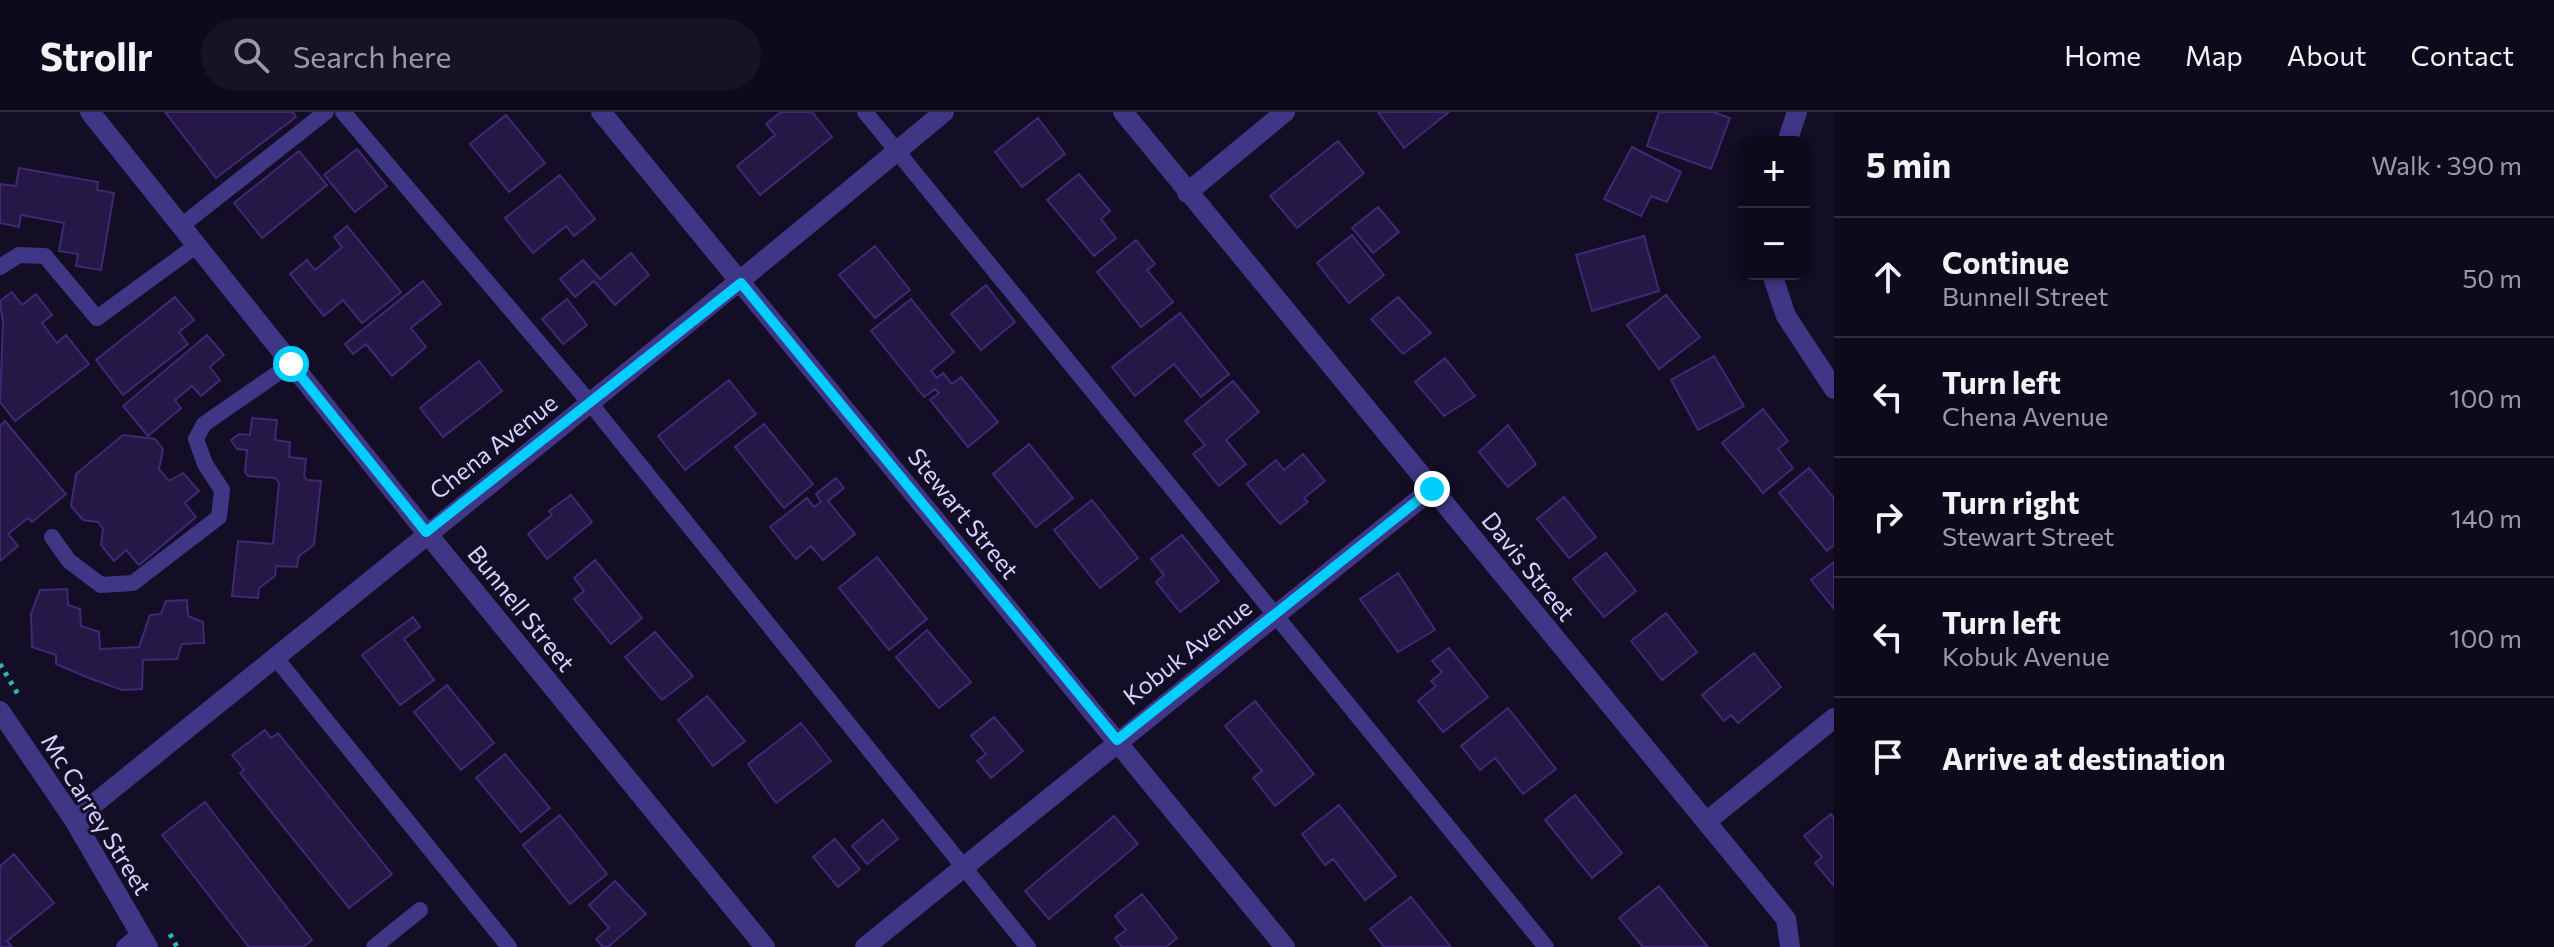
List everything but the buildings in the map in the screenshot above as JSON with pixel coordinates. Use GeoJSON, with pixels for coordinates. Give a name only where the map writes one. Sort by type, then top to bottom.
{"type":"FeatureCollection","features":[{"type":"Feature","properties":{"kind":"street","name":"Bunnell Street"},"geometry":{"type":"LineString","coordinates":[[90,112],[426,532],[765,947]]}},
{"type":"Feature","properties":{"kind":"street","name":"Stewart Street"},"geometry":{"type":"LineString","coordinates":[[601,112],[1285,947]]}},
{"type":"Feature","properties":{"kind":"street","name":"Chena Avenue"},"geometry":{"type":"LineString","coordinates":[[74,820],[426,532],[741,283],[944,112]]}},
{"type":"Feature","properties":{"kind":"street","name":"Davis Street"},"geometry":{"type":"LineString","coordinates":[[1123,112],[1786,919],[1790,947]]}},
{"type":"Feature","properties":{"kind":"street"},"geometry":{"type":"LineString","coordinates":[[1187,193],[1285,112]]}},
{"type":"Feature","properties":{"kind":"street"},"geometry":{"type":"LineString","coordinates":[[1789,136],[1797,112]]}},
{"type":"Feature","properties":{"kind":"street"},"geometry":{"type":"LineString","coordinates":[[1774,280],[1786,316],[1834,389]]}},
{"type":"Feature","properties":{"kind":"street","name":"Kobuk Avenue"},"geometry":{"type":"LineString","coordinates":[[865,947],[1117,740],[1432,489]]}},
{"type":"Feature","properties":{"kind":"street","name":"Mc Carrey Street"},"geometry":{"type":"LineString","coordinates":[[0,711],[74,820],[137,943]]}},
{"type":"Feature","properties":{"kind":"street"},"geometry":{"type":"LineString","coordinates":[[1706,822],[1834,718]]}},
{"type":"Feature","properties":{"kind":"lane"},"geometry":{"type":"LineString","coordinates":[[181,226],[326,112]]}},
{"type":"Feature","properties":{"kind":"lane"},"geometry":{"type":"LineString","coordinates":[[343,112],[590,403],[1028,947]]}},
{"type":"Feature","properties":{"kind":"lane"},"geometry":{"type":"LineString","coordinates":[[865,112],[1546,947]]}},
{"type":"Feature","properties":{"kind":"lane"},"geometry":{"type":"LineString","coordinates":[[0,267],[19,255],[45,256],[97,318],[197,245]]}},
{"type":"Feature","properties":{"kind":"lane"},"geometry":{"type":"LineString","coordinates":[[52,537],[69,561],[101,585],[133,583],[219,517],[222,490],[205,464],[196,439],[204,424],[291,364]]}},
{"type":"Feature","properties":{"kind":"lane"},"geometry":{"type":"LineString","coordinates":[[275,657],[509,947]]}},
{"type":"Feature","properties":{"kind":"lane"},"geometry":{"type":"LineString","coordinates":[[374,947],[420,910]]}},
{"type":"Feature","properties":{"kind":"route"},"geometry":{"type":"LineString","coordinates":[[291,364],[426,532],[741,283],[1117,740],[1432,489]]}}]}
